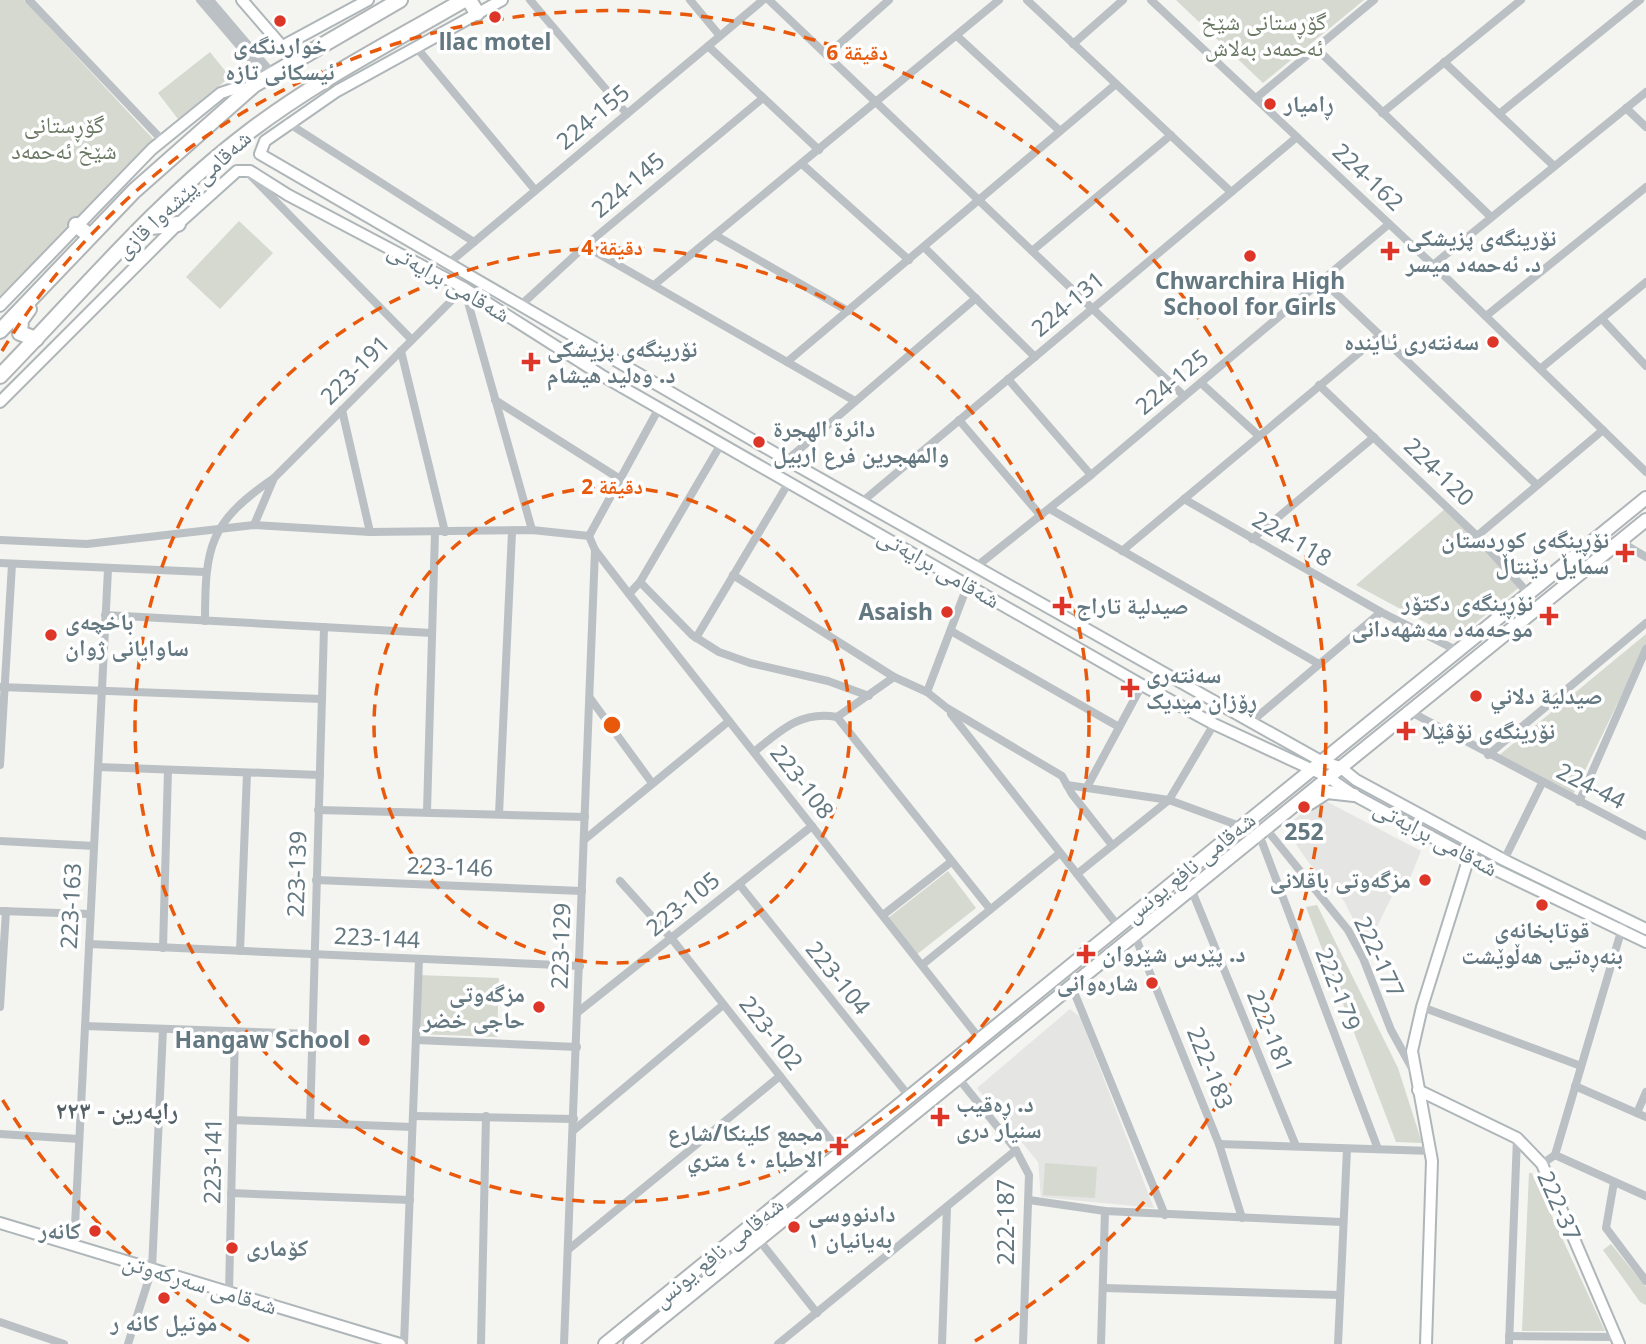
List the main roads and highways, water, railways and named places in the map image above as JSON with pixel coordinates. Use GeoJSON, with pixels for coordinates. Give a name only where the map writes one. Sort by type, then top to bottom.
{"type":"FeatureCollection","features":[{"type":"Feature","properties":{"kind":"highway","name":"شەقامی پێشەوا قازی"},"geometry":{"type":"LineString","coordinates":[[0,331],[158,169],[248,90],[294,60],[400,0]]}},
{"type":"Feature","properties":{"kind":"highway","name":"شەقامی پێشەوا قازی"},"geometry":{"type":"LineString","coordinates":[[0,376],[198,173],[314,86],[464,0]]}},
{"type":"Feature","properties":{"kind":"highway"},"geometry":{"type":"LineString","coordinates":[[279,110],[288,123]]}},
{"type":"Feature","properties":{"kind":"highway"},"geometry":{"type":"LineString","coordinates":[[142,228],[178,224]]}},
{"type":"Feature","properties":{"kind":"highway"},"geometry":{"type":"LineString","coordinates":[[76,225],[90,236]]}},
{"type":"Feature","properties":{"kind":"highway"},"geometry":{"type":"LineString","coordinates":[[36,340],[24,337],[19,328],[47,282]]}},
{"type":"Feature","properties":{"kind":"main road"},"geometry":{"type":"LineString","coordinates":[[242,0],[294,60]]}},
{"type":"Feature","properties":{"kind":"main road"},"geometry":{"type":"LineString","coordinates":[[288,123],[416,47],[473,6],[502,0]]}},
{"type":"Feature","properties":{"kind":"main road"},"geometry":{"type":"LineString","coordinates":[[283,46],[362,2]]}},
{"type":"Feature","properties":{"kind":"main road"},"geometry":{"type":"LineString","coordinates":[[0,306],[76,225],[162,140],[221,93],[233,89],[248,90]]}},
{"type":"Feature","properties":{"kind":"main road","name":"شەقامی برایەتی"},"geometry":{"type":"LineString","coordinates":[[288,123],[265,141],[259,150],[263,157],[788,460],[1321,761],[1340,768],[1356,780],[1623,925],[1646,942]]}},
{"type":"Feature","properties":{"kind":"main road","name":"شەقامی برایەتی"},"geometry":{"type":"LineString","coordinates":[[178,224],[233,174],[244,169],[464,288],[601,375],[1142,685],[1214,724],[1328,778],[1353,795],[1469,857],[1623,925],[1646,929]]}},
{"type":"Feature","properties":{"kind":"main road"},"geometry":{"type":"LineString","coordinates":[[0,402],[178,224]]}},
{"type":"Feature","properties":{"kind":"main road"},"geometry":{"type":"LineString","coordinates":[[389,247],[394,232]]}},
{"type":"Feature","properties":{"kind":"main road"},"geometry":{"type":"LineString","coordinates":[[601,375],[610,357]]}},
{"type":"Feature","properties":{"kind":"main road","name":"شەقامی نافع یونس"},"geometry":{"type":"LineString","coordinates":[[605,1344],[908,1095],[1646,498]]}},
{"type":"Feature","properties":{"kind":"main road","name":"شەقامی نافع یونس"},"geometry":{"type":"LineString","coordinates":[[630,1344],[1192,891],[1407,710],[1646,520]]}},
{"type":"Feature","properties":{"kind":"main road"},"geometry":{"type":"LineString","coordinates":[[1228,861],[1242,858],[1323,793],[1353,795]]}},
{"type":"Feature","properties":{"kind":"main road"},"geometry":{"type":"LineString","coordinates":[[1426,1344],[1432,1151],[1413,1070],[1413,1040],[1469,857]]}},
{"type":"Feature","properties":{"kind":"main road"},"geometry":{"type":"LineString","coordinates":[[1026,1000],[1038,1015]]}},
{"type":"Feature","properties":{"kind":"main road","name":"222-37"},"geometry":{"type":"LineString","coordinates":[[1418,1090],[1517,1138],[1542,1164],[1617,1341]]}},
{"type":"Feature","properties":{"kind":"main road","name":"شەقامی سەرکەوتن"},"geometry":{"type":"LineString","coordinates":[[0,1223],[402,1344]]}},
{"type":"Feature","properties":{"kind":"place","name":"llac motel"},"geometry":{"type":"Point","coordinates":[495,17]}},
{"type":"Feature","properties":{"kind":"place","name":"خواردنگەی ئیسکانی تازە"},"geometry":{"type":"Point","coordinates":[280,21]}},
{"type":"Feature","properties":{"kind":"place","name":"ڕامیار"},"geometry":{"type":"Point","coordinates":[1270,104]}},
{"type":"Feature","properties":{"kind":"place","name":"نۆرینگەی پزیشکی د. ئەحمەد میسر"},"geometry":{"type":"Point","coordinates":[1390,251]}},
{"type":"Feature","properties":{"kind":"place","name":"Chwarchira High School for Girls"},"geometry":{"type":"Point","coordinates":[1250,256]}},
{"type":"Feature","properties":{"kind":"place","name":"سەنتەری ئـایندە"},"geometry":{"type":"Point","coordinates":[1493,342]}},
{"type":"Feature","properties":{"kind":"place","name":"نۆرینگەی پزیشکی د. وەلید هیشام"},"geometry":{"type":"Point","coordinates":[531,362]}},
{"type":"Feature","properties":{"kind":"place","name":"دائرة الهجرة والمهجرين فرع اربيل"},"geometry":{"type":"Point","coordinates":[759,442]}},
{"type":"Feature","properties":{"kind":"place","name":"نۆڕینگەی کوردستان سمایڵ دێنتاڵ"},"geometry":{"type":"Point","coordinates":[1625,553]}},
{"type":"Feature","properties":{"kind":"place","name":"صيدلية تاراج"},"geometry":{"type":"Point","coordinates":[1062,606]}},
{"type":"Feature","properties":{"kind":"place","name":"Asaish"},"geometry":{"type":"Point","coordinates":[947,612]}},
{"type":"Feature","properties":{"kind":"place","name":"نۆڕینگەی دکتۆر موحەمەد مەشهەدانی"},"geometry":{"type":"Point","coordinates":[1549,616]}},
{"type":"Feature","properties":{"kind":"place","name":"باخچەی ساوایانی ژوان"},"geometry":{"type":"Point","coordinates":[51,635]}},
{"type":"Feature","properties":{"kind":"place","name":"سەنتەری ڕۆزان میدیک"},"geometry":{"type":"Point","coordinates":[1130,688]}},
{"type":"Feature","properties":{"kind":"place","name":"صيدلية دلاني"},"geometry":{"type":"Point","coordinates":[1476,696]}},
{"type":"Feature","properties":{"kind":"place","name":"نۆرینگەی نۆڤێلا"},"geometry":{"type":"Point","coordinates":[1406,731]}},
{"type":"Feature","properties":{"kind":"place","name":"252"},"geometry":{"type":"Point","coordinates":[1304,807]}},
{"type":"Feature","properties":{"kind":"place","name":"مزگەوتی باقلانی"},"geometry":{"type":"Point","coordinates":[1425,880]}},
{"type":"Feature","properties":{"kind":"place","name":"قوتابخانەی بنەڕەتیی هەڵوێشت"},"geometry":{"type":"Point","coordinates":[1542,905]}},
{"type":"Feature","properties":{"kind":"place","name":"د. پێرس شێروان"},"geometry":{"type":"Point","coordinates":[1086,954]}},
{"type":"Feature","properties":{"kind":"place","name":"شارەوانی"},"geometry":{"type":"Point","coordinates":[1152,983]}},
{"type":"Feature","properties":{"kind":"place","name":"مزگه‌وتی حاجی خضر"},"geometry":{"type":"Point","coordinates":[539,1007]}},
{"type":"Feature","properties":{"kind":"place","name":"Hangaw School"},"geometry":{"type":"Point","coordinates":[364,1040]}},
{"type":"Feature","properties":{"kind":"place","name":"د. ڕەقیب سنیار دری"},"geometry":{"type":"Point","coordinates":[940,1117]}},
{"type":"Feature","properties":{"kind":"place","name":"مجمع كلينكا/شارع الاطباء ٤٠ متري"},"geometry":{"type":"Point","coordinates":[839,1146]}},
{"type":"Feature","properties":{"kind":"place","name":"دادنووسی بەیانیان ١"},"geometry":{"type":"Point","coordinates":[794,1227]}},
{"type":"Feature","properties":{"kind":"place","name":"کانەر"},"geometry":{"type":"Point","coordinates":[95,1231]}},
{"type":"Feature","properties":{"kind":"place","name":"كۆماری"},"geometry":{"type":"Point","coordinates":[232,1248]}},
{"type":"Feature","properties":{"kind":"place","name":"موتيل كانه ر"},"geometry":{"type":"Point","coordinates":[164,1298]}},
{"type":"Feature","properties":{"kind":"district","name":"راپەرین - ٢٢٣"},"geometry":{"type":"Point","coordinates":[117,1111]}},
{"type":"Feature","properties":{"kind":"park label","name":"گۆڕستانی شێخ ئەحمەد بەلاش"},"geometry":{"type":"Point","coordinates":[1264,35]}},
{"type":"Feature","properties":{"kind":"park label","name":"گۆڕستانی شێخ ئەحمەد"},"geometry":{"type":"Point","coordinates":[64,138]}}]}
